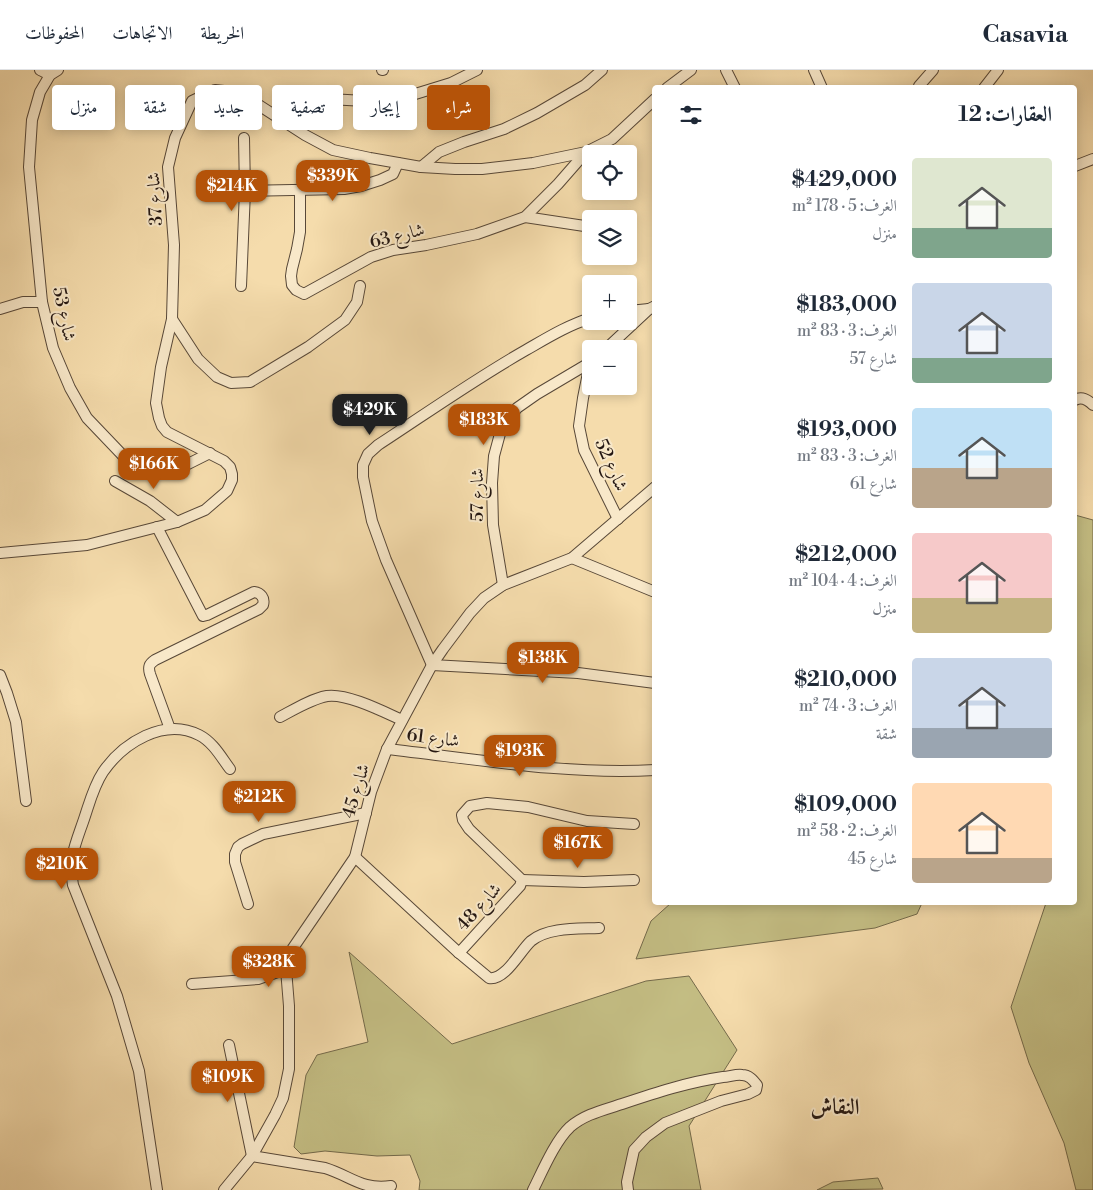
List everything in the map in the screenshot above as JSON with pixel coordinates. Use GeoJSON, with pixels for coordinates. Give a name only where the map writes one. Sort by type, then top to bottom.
{"type":"FeatureCollection","features":[{"type":"Feature","properties":{"kind":"street"},"geometry":{"type":"LineString","coordinates":[[40,70],[54,72]]}},
{"type":"Feature","properties":{"kind":"street"},"geometry":{"type":"LineString","coordinates":[[343,100],[365,101],[412,96],[452,83],[478,70]]}},
{"type":"Feature","properties":{"kind":"street"},"geometry":{"type":"LineString","coordinates":[[421,167],[439,152],[504,129],[537,113],[585,85],[602,70]]}},
{"type":"Feature","properties":{"kind":"street"},"geometry":{"type":"LineString","coordinates":[[671,85],[691,70]]}},
{"type":"Feature","properties":{"kind":"street"},"geometry":{"type":"LineString","coordinates":[[726,70],[734,85]]}},
{"type":"Feature","properties":{"kind":"street"},"geometry":{"type":"LineString","coordinates":[[814,70],[821,85]]}},
{"type":"Feature","properties":{"kind":"street"},"geometry":{"type":"LineString","coordinates":[[920,85],[933,70]]}},
{"type":"Feature","properties":{"kind":"street"},"geometry":{"type":"LineString","coordinates":[[986,85],[998,70]]}},
{"type":"Feature","properties":{"kind":"street","name":"شارع 53"},"geometry":{"type":"LineString","coordinates":[[54,72],[40,92],[32,120],[29,167],[42,302],[53,348],[70,388],[87,418],[129,462],[141,469],[152,472],[166,471],[180,468],[210,453]]}},
{"type":"Feature","properties":{"kind":"street","name":"شارع 37"},"geometry":{"type":"LineString","coordinates":[[0,553],[86,545],[177,522],[205,510],[227,491],[232,480],[230,467],[224,461],[167,432],[162,426],[156,404],[172,319],[174,246],[168,167],[175,138],[192,100],[216,90],[233,92],[254,102],[305,135],[333,150],[421,167],[455,170],[482,169],[534,163],[582,153]]}},
{"type":"Feature","properties":{"kind":"street","name":"شارع 37"},"geometry":{"type":"LineString","coordinates":[[600,145],[612,139],[652,102]]}},
{"type":"Feature","properties":{"kind":"street"},"geometry":{"type":"LineString","coordinates":[[241,286],[245,191],[244,138]]}},
{"type":"Feature","properties":{"kind":"street","name":"شارع 63"},"geometry":{"type":"LineString","coordinates":[[300,190],[300,232],[291,276],[292,286],[304,294],[371,257],[393,250],[477,234],[525,217],[582,157]]}},
{"type":"Feature","properties":{"kind":"street"},"geometry":{"type":"LineString","coordinates":[[1077,165],[1093,159]]}},
{"type":"Feature","properties":{"kind":"street"},"geometry":{"type":"LineString","coordinates":[[245,191],[344,190],[380,180],[392,174],[398,163]]}},
{"type":"Feature","properties":{"kind":"street"},"geometry":{"type":"LineString","coordinates":[[525,217],[582,226]]}},
{"type":"Feature","properties":{"kind":"street"},"geometry":{"type":"LineString","coordinates":[[172,319],[198,359],[217,377],[231,383],[250,382],[308,347],[345,320],[357,302],[360,286]]}},
{"type":"Feature","properties":{"kind":"street"},"geometry":{"type":"LineString","coordinates":[[0,308],[23,302],[42,302]]}},
{"type":"Feature","properties":{"kind":"street"},"geometry":{"type":"LineString","coordinates":[[637,310],[652,308]]}},
{"type":"Feature","properties":{"kind":"street"},"geometry":{"type":"LineString","coordinates":[[616,340],[652,308]]}},
{"type":"Feature","properties":{"kind":"street"},"geometry":{"type":"LineString","coordinates":[[582,321],[552,335],[505,362],[378,445],[368,454],[363,465],[363,477],[372,520],[386,560],[432,665],[578,673],[652,683]]}},
{"type":"Feature","properties":{"kind":"street","name":"شارع 57"},"geometry":{"type":"LineString","coordinates":[[503,585],[493,525],[492,491],[494,456],[501,430],[517,408],[582,367]]}},
{"type":"Feature","properties":{"kind":"street","name":"شارع 52"},"geometry":{"type":"LineString","coordinates":[[583,395],[579,426],[584,450],[618,519]]}},
{"type":"Feature","properties":{"kind":"street"},"geometry":{"type":"LineString","coordinates":[[1077,399],[1084,398],[1093,405]]}},
{"type":"Feature","properties":{"kind":"street"},"geometry":{"type":"LineString","coordinates":[[115,481],[150,501],[177,522]]}},
{"type":"Feature","properties":{"kind":"street","name":"شارع 45"},"geometry":{"type":"LineString","coordinates":[[224,1190],[252,1156],[283,1098],[289,1069],[289,1006],[286,969],[288,958],[292,948],[355,857],[371,792],[387,749],[432,665],[470,613],[484,598],[503,585],[572,558],[652,490]]}},
{"type":"Feature","properties":{"kind":"street"},"geometry":{"type":"LineString","coordinates":[[157,527],[203,616],[254,592],[261,594],[264,600],[263,605],[259,609],[150,663],[148,668],[170,730]]}},
{"type":"Feature","properties":{"kind":"street"},"geometry":{"type":"LineString","coordinates":[[572,558],[652,591]]}},
{"type":"Feature","properties":{"kind":"street"},"geometry":{"type":"LineString","coordinates":[[0,675],[16,722],[26,801]]}},
{"type":"Feature","properties":{"kind":"street"},"geometry":{"type":"LineString","coordinates":[[280,717],[306,704],[329,696],[342,697],[402,720]]}},
{"type":"Feature","properties":{"kind":"street"},"geometry":{"type":"LineString","coordinates":[[157,1190],[139,1071],[117,996],[73,885],[71,860],[96,784],[103,772],[122,751],[140,738],[152,733],[186,730],[200,735],[210,743],[230,769]]}},
{"type":"Feature","properties":{"kind":"street","name":"شارع 61"},"geometry":{"type":"LineString","coordinates":[[387,749],[550,768],[618,771],[652,770]]}},
{"type":"Feature","properties":{"kind":"street","name":"شارع 48"},"geometry":{"type":"LineString","coordinates":[[459,953],[520,886],[522,880],[469,829],[463,820],[462,814],[470,806],[487,803],[520,806],[586,821],[634,824]]}},
{"type":"Feature","properties":{"kind":"street"},"geometry":{"type":"LineString","coordinates":[[248,904],[235,862],[235,854],[238,847],[263,834],[366,813]]}},
{"type":"Feature","properties":{"kind":"street"},"geometry":{"type":"LineString","coordinates":[[355,857],[459,953],[489,978],[495,979],[502,975],[531,942],[542,934],[575,929],[599,928]]}},
{"type":"Feature","properties":{"kind":"street"},"geometry":{"type":"LineString","coordinates":[[522,880],[584,882],[634,880]]}},
{"type":"Feature","properties":{"kind":"street"},"geometry":{"type":"LineString","coordinates":[[192,984],[258,979],[286,969]]}},
{"type":"Feature","properties":{"kind":"street"},"geometry":{"type":"LineString","coordinates":[[229,1045],[252,1156],[325,1168],[336,1171],[362,1185],[380,1188],[391,1186]]}},
{"type":"Feature","properties":{"kind":"street"},"geometry":{"type":"LineString","coordinates":[[533,1190],[562,1137],[580,1120],[593,1113],[668,1088],[711,1079],[742,1075],[754,1080],[757,1085],[756,1090],[665,1123],[646,1137],[634,1150],[627,1182],[628,1190]]}},
{"type":"Feature","properties":{"kind":"shaded area"},"geometry":{"type":"Polygon","coordinates":[[[1077,516],[1093,520],[1093,1190],[1076,1190],[1064,1143],[1029,1063],[1011,1007],[1045,905],[1077,905],[1077,516]]]}},
{"type":"Feature","properties":{"kind":"shaded area"},"geometry":{"type":"Polygon","coordinates":[[[669,905],[921,905],[917,914],[875,928],[636,959],[651,921],[669,905]]]}},
{"type":"Feature","properties":{"kind":"shaded area"},"geometry":{"type":"Polygon","coordinates":[[[349,952],[452,1044],[646,981],[689,976],[737,1050],[689,1126],[701,1190],[419,1190],[420,1181],[410,1155],[377,1156],[325,1151],[301,1154],[294,1147],[306,1075],[317,1055],[368,1042],[349,952]]]}},
{"type":"Feature","properties":{"kind":"shaded area"},"geometry":{"type":"Polygon","coordinates":[[[878,1178],[883,1189],[817,1190],[833,1182],[878,1178]]]}},
{"type":"Feature","properties":{"kind":"district","name":"النقاش"},"geometry":{"type":"Point","coordinates":[835,1107]}}]}
